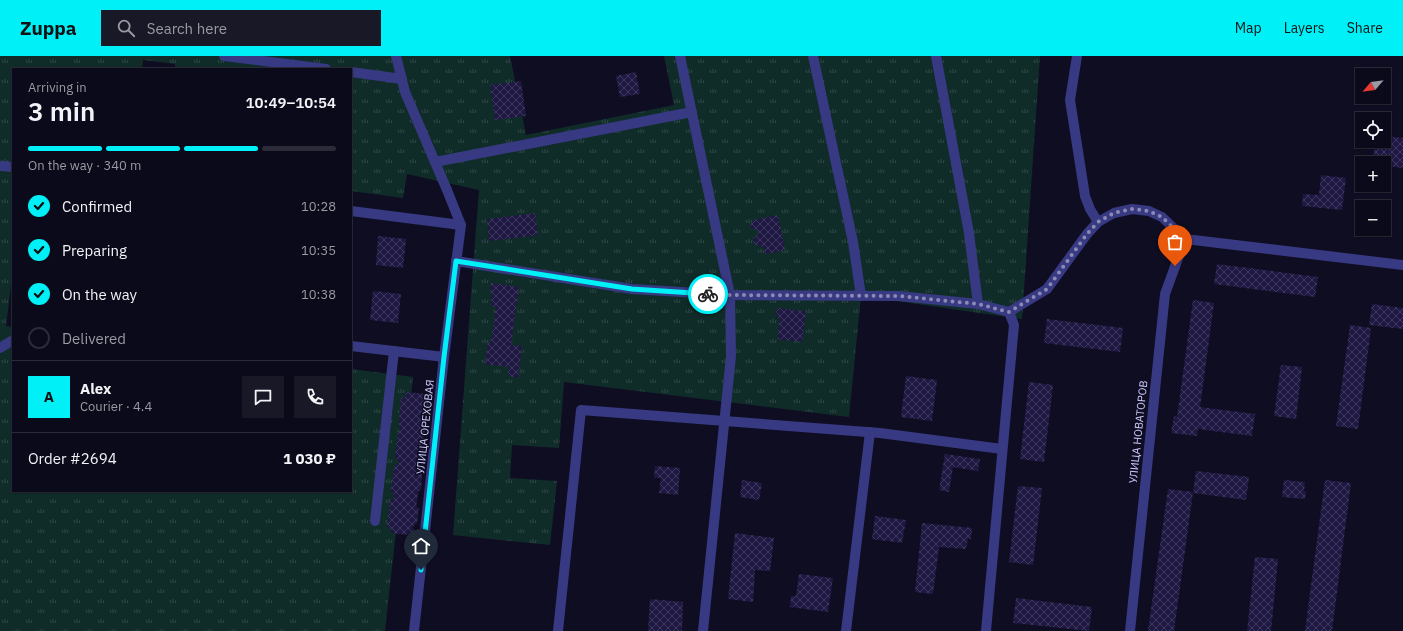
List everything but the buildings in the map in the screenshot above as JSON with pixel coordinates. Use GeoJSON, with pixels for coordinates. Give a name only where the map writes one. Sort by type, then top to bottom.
{"type":"FeatureCollection","features":[{"type":"Feature","properties":{"kind":"street"},"geometry":{"type":"LineString","coordinates":[[224,56],[318,68]]}},
{"type":"Feature","properties":{"kind":"street"},"geometry":{"type":"LineString","coordinates":[[352,211],[461,225],[405,92],[396,56]]}},
{"type":"Feature","properties":{"kind":"street"},"geometry":{"type":"LineString","coordinates":[[680,56],[730,295],[732,356],[703,631]]}},
{"type":"Feature","properties":{"kind":"street"},"geometry":{"type":"LineString","coordinates":[[813,56],[853,242],[861,296]]}},
{"type":"Feature","properties":{"kind":"street"},"geometry":{"type":"LineString","coordinates":[[936,56],[969,233],[978,304]]}},
{"type":"Feature","properties":{"kind":"street"},"geometry":{"type":"LineString","coordinates":[[1076,56],[1070,100],[1085,196],[1090,209],[1098,222]]}},
{"type":"Feature","properties":{"kind":"street"},"geometry":{"type":"LineString","coordinates":[[352,72],[402,79]]}},
{"type":"Feature","properties":{"kind":"street"},"geometry":{"type":"LineString","coordinates":[[435,162],[692,112]]}},
{"type":"Feature","properties":{"kind":"street"},"geometry":{"type":"LineString","coordinates":[[0,166],[12,167]]}},
{"type":"Feature","properties":{"kind":"street"},"geometry":{"type":"LineString","coordinates":[[456,261],[632,289],[730,295],[899,296],[978,304],[1009,312],[1047,289],[1087,234],[1098,222],[1114,213],[1132,209],[1149,211],[1162,217],[1185,239],[1403,265]]}},
{"type":"Feature","properties":{"kind":"street","name":"УЛИЦА ОРЕХОВАЯ"},"geometry":{"type":"LineString","coordinates":[[414,631],[444,357],[461,225]]}},
{"type":"Feature","properties":{"kind":"street","name":"УЛИЦА НОВАТОРОВ"},"geometry":{"type":"LineString","coordinates":[[1130,631],[1165,294],[1185,239]]}},
{"type":"Feature","properties":{"kind":"street"},"geometry":{"type":"LineString","coordinates":[[986,631],[1014,325],[1009,312]]}},
{"type":"Feature","properties":{"kind":"street"},"geometry":{"type":"LineString","coordinates":[[0,348],[12,341]]}},
{"type":"Feature","properties":{"kind":"street"},"geometry":{"type":"LineString","coordinates":[[352,346],[444,357]]}},
{"type":"Feature","properties":{"kind":"street"},"geometry":{"type":"LineString","coordinates":[[375,521],[394,351]]}},
{"type":"Feature","properties":{"kind":"street"},"geometry":{"type":"LineString","coordinates":[[558,631],[581,410],[870,432],[1002,449]]}},
{"type":"Feature","properties":{"kind":"street"},"geometry":{"type":"LineString","coordinates":[[846,631],[870,432]]}},
{"type":"Feature","properties":{"kind":"green space"},"geometry":{"type":"Polygon","coordinates":[[[0,56],[510,56],[526,135],[674,105],[664,56],[1040,56],[1022,319],[861,296],[849,417],[564,382],[559,448],[512,445],[510,478],[557,481],[550,545],[453,535],[479,190],[407,174],[403,198],[352,191],[352,68],[175,68],[175,64],[143,60],[142,68],[12,68],[12,277],[6,326],[12,327],[12,492],[352,492],[352,369],[413,377],[385,631],[0,631],[0,56]]]}},
{"type":"Feature","properties":{"kind":"way so far"},"geometry":{"type":"LineString","coordinates":[[708,294],[899,296],[978,304],[1009,312],[1047,289],[1087,234],[1098,222],[1114,213],[1132,209],[1149,211],[1162,217],[1185,239],[1175,266]]}},
{"type":"Feature","properties":{"kind":"route"},"geometry":{"type":"LineString","coordinates":[[421,570],[456,261],[632,289],[708,294]]}}]}
